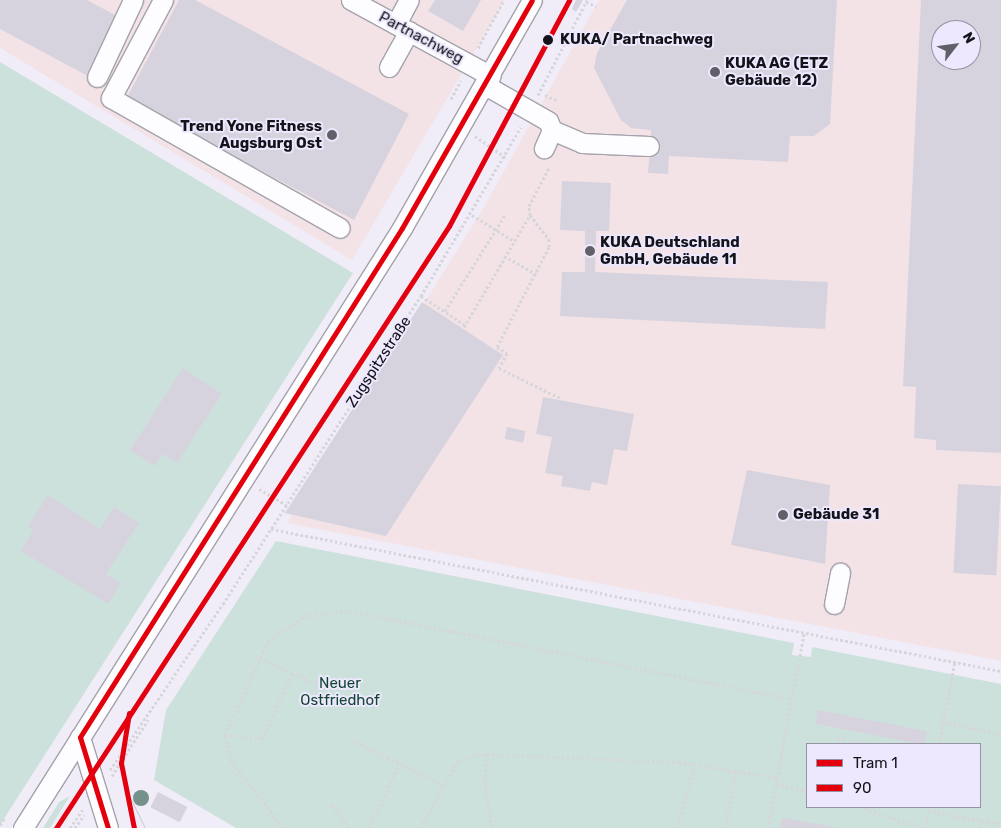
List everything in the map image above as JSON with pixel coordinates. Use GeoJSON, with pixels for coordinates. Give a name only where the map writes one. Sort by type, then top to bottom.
{"type":"FeatureCollection","features":[{"type":"Feature","properties":{"kind":"street"},"geometry":{"type":"LineString","coordinates":[[163,0],[111,98],[340,228]]}},
{"type":"Feature","properties":{"kind":"street","name":"Partnachweg"},"geometry":{"type":"LineString","coordinates":[[351,0],[469,64],[488,80],[548,121],[559,134]]}},
{"type":"Feature","properties":{"kind":"street"},"geometry":{"type":"LineString","coordinates":[[390,67],[409,0]]}},
{"type":"Feature","properties":{"kind":"street"},"geometry":{"type":"LineString","coordinates":[[23,828],[246,481],[488,80],[532,0]]}},
{"type":"Feature","properties":{"kind":"street"},"geometry":{"type":"LineString","coordinates":[[97,77],[129,1]]}},
{"type":"Feature","properties":{"kind":"street"},"geometry":{"type":"LineString","coordinates":[[544,148],[559,134],[582,143],[649,146]]}},
{"type":"Feature","properties":{"kind":"street"},"geometry":{"type":"LineString","coordinates":[[834,604],[840,573]]}},
{"type":"Feature","properties":{"kind":"street"},"geometry":{"type":"LineString","coordinates":[[80,738],[98,790],[108,828]]}},
{"type":"Feature","properties":{"kind":"path"},"geometry":{"type":"LineString","coordinates":[[469,64],[504,0]]}},
{"type":"Feature","properties":{"kind":"path"},"geometry":{"type":"LineString","coordinates":[[587,1],[596,6]]}},
{"type":"Feature","properties":{"kind":"path","name":"Zugspitzstraße"},"geometry":{"type":"LineString","coordinates":[[151,712],[271,529],[472,215],[540,93],[587,1]]}},
{"type":"Feature","properties":{"kind":"path"},"geometry":{"type":"LineString","coordinates":[[540,93],[558,102]]}},
{"type":"Feature","properties":{"kind":"path"},"geometry":{"type":"LineString","coordinates":[[559,134],[529,206],[530,215],[549,239],[536,274],[497,347],[507,353],[499,368],[562,399]]}},
{"type":"Feature","properties":{"kind":"path"},"geometry":{"type":"LineString","coordinates":[[445,311],[505,214]]}},
{"type":"Feature","properties":{"kind":"path"},"geometry":{"type":"LineString","coordinates":[[472,215],[514,241]]}},
{"type":"Feature","properties":{"kind":"path"},"geometry":{"type":"LineString","coordinates":[[421,296],[464,326],[530,215]]}},
{"type":"Feature","properties":{"kind":"path"},"geometry":{"type":"LineString","coordinates":[[504,256],[536,274]]}},
{"type":"Feature","properties":{"kind":"path"},"geometry":{"type":"LineString","coordinates":[[271,529],[1001,671]]}},
{"type":"Feature","properties":{"kind":"path"},"geometry":{"type":"LineString","coordinates":[[284,828],[232,762],[225,735],[268,641],[291,622],[320,612],[340,611],[614,660],[792,699]]}},
{"type":"Feature","properties":{"kind":"path"},"geometry":{"type":"LineString","coordinates":[[768,828],[804,633]]}},
{"type":"Feature","properties":{"kind":"path"},"geometry":{"type":"LineString","coordinates":[[259,658],[326,688]]}},
{"type":"Feature","properties":{"kind":"path"},"geometry":{"type":"LineString","coordinates":[[939,743],[956,662]]}},
{"type":"Feature","properties":{"kind":"path"},"geometry":{"type":"LineString","coordinates":[[225,735],[262,739],[293,673]]}},
{"type":"Feature","properties":{"kind":"path"},"geometry":{"type":"LineString","coordinates":[[75,828],[98,790],[151,712]]}},
{"type":"Feature","properties":{"kind":"path"},"geometry":{"type":"LineString","coordinates":[[98,790],[151,712]]}},
{"type":"Feature","properties":{"kind":"path"},"geometry":{"type":"LineString","coordinates":[[944,722],[1001,734]]}},
{"type":"Feature","properties":{"kind":"path"},"geometry":{"type":"LineString","coordinates":[[837,743],[838,738],[864,743]]}},
{"type":"Feature","properties":{"kind":"path"},"geometry":{"type":"LineString","coordinates":[[351,740],[443,786]]}},
{"type":"Feature","properties":{"kind":"path"},"geometry":{"type":"LineString","coordinates":[[420,828],[458,761],[487,754],[694,763],[778,778]]}},
{"type":"Feature","properties":{"kind":"path"},"geometry":{"type":"LineString","coordinates":[[487,754],[485,785],[492,828]]}},
{"type":"Feature","properties":{"kind":"path"},"geometry":{"type":"LineString","coordinates":[[677,828],[694,763]]}},
{"type":"Feature","properties":{"kind":"path"},"geometry":{"type":"LineString","coordinates":[[369,828],[400,764]]}},
{"type":"Feature","properties":{"kind":"path"},"geometry":{"type":"LineString","coordinates":[[725,828],[736,771]]}},
{"type":"Feature","properties":{"kind":"path"},"geometry":{"type":"LineString","coordinates":[[776,784],[806,791]]}},
{"type":"Feature","properties":{"kind":"path"},"geometry":{"type":"LineString","coordinates":[[332,805],[349,828]]}},
{"type":"Feature","properties":{"kind":"path"},"geometry":{"type":"LineString","coordinates":[[863,808],[920,828]]}},
{"type":"Feature","properties":{"kind":"path"},"geometry":{"type":"LineString","coordinates":[[925,828],[928,809],[1001,824]]}},
{"type":"Feature","properties":{"kind":"path"},"geometry":{"type":"LineString","coordinates":[[980,828],[982,821]]}},
{"type":"Feature","properties":{"kind":"shaded area"},"geometry":{"type":"Polygon","coordinates":[[[0,0],[505,0],[352,260],[0,48],[0,0]]]}},
{"type":"Feature","properties":{"kind":"shaded area"},"geometry":{"type":"Polygon","coordinates":[[[599,0],[1001,0],[1001,661],[287,523],[484,207],[599,0]]]}},
{"type":"Feature","properties":{"kind":"green space"},"geometry":{"type":"Polygon","coordinates":[[[0,62],[353,273],[0,825],[0,62]]]}},
{"type":"Feature","properties":{"kind":"green space","name":"Neuer Ostfriedhof"},"geometry":{"type":"Polygon","coordinates":[[[276,541],[794,643],[792,655],[811,657],[812,647],[1001,684],[1001,828],[236,828],[154,780],[166,710],[276,541]]]}},
{"type":"Feature","properties":{"kind":"green space"},"geometry":{"type":"Polygon","coordinates":[[[70,796],[50,828],[43,828],[59,802],[70,796]]]}},
{"type":"Feature","properties":{"kind":"building"},"geometry":{"type":"Polygon","coordinates":[[[0,0],[87,0],[117,16],[86,75],[0,29],[0,0]]]}},
{"type":"Feature","properties":{"kind":"building"},"geometry":{"type":"Polygon","coordinates":[[[179,0],[195,0],[409,114],[354,220],[126,99],[179,0]]]}},
{"type":"Feature","properties":{"kind":"building"},"geometry":{"type":"Polygon","coordinates":[[[435,0],[481,0],[463,31],[428,11],[435,0]]]}},
{"type":"Feature","properties":{"kind":"building"},"geometry":{"type":"Polygon","coordinates":[[[576,0],[583,0],[576,12],[572,9],[576,0]]]}},
{"type":"Feature","properties":{"kind":"building","name":"KUKA AG (ETZ Gebäude 12)"},"geometry":{"type":"Polygon","coordinates":[[[627,0],[837,0],[830,124],[814,136],[790,136],[788,162],[669,156],[668,174],[648,173],[651,130],[631,128],[621,120],[594,68],[597,53],[627,0]]]}},
{"type":"Feature","properties":{"kind":"building"},"geometry":{"type":"Polygon","coordinates":[[[921,0],[1001,0],[1001,453],[936,450],[936,440],[914,438],[916,387],[903,386],[921,0]]]}},
{"type":"Feature","properties":{"kind":"building","name":"KUKA Deutschland GmbH, Gebäude 11"},"geometry":{"type":"Polygon","coordinates":[[[562,181],[611,183],[609,231],[596,231],[595,272],[828,282],[825,329],[560,316],[562,272],[585,272],[585,231],[560,230],[562,181]]]}},
{"type":"Feature","properties":{"kind":"building"},"geometry":{"type":"Polygon","coordinates":[[[422,302],[503,355],[386,536],[285,513],[422,302]]]}},
{"type":"Feature","properties":{"kind":"building"},"geometry":{"type":"Polygon","coordinates":[[[183,368],[222,394],[177,463],[162,454],[155,466],[130,450],[183,368]]]}},
{"type":"Feature","properties":{"kind":"building"},"geometry":{"type":"Polygon","coordinates":[[[543,397],[634,414],[627,451],[614,449],[607,485],[592,482],[590,491],[561,486],[563,476],[545,473],[552,437],[536,434],[543,397]]]}},
{"type":"Feature","properties":{"kind":"building"},"geometry":{"type":"Polygon","coordinates":[[[507,427],[526,431],[523,443],[505,439],[507,427]]]}},
{"type":"Feature","properties":{"kind":"building","name":"Gebäude 31"},"geometry":{"type":"Polygon","coordinates":[[[747,470],[830,485],[825,564],[731,545],[747,470]]]}},
{"type":"Feature","properties":{"kind":"building"},"geometry":{"type":"Polygon","coordinates":[[[958,484],[1001,486],[996,575],[953,573],[958,484]]]}},
{"type":"Feature","properties":{"kind":"building"},"geometry":{"type":"Polygon","coordinates":[[[48,495],[100,529],[114,507],[139,523],[106,574],[121,583],[108,604],[21,551],[33,530],[28,526],[48,495]]]}},
{"type":"Feature","properties":{"kind":"building"},"geometry":{"type":"Polygon","coordinates":[[[818,710],[927,731],[925,743],[914,743],[815,724],[818,710]]]}},
{"type":"Feature","properties":{"kind":"building"},"geometry":{"type":"Polygon","coordinates":[[[158,792],[187,807],[180,822],[150,807],[158,792]]]}},
{"type":"Feature","properties":{"kind":"building"},"geometry":{"type":"Polygon","coordinates":[[[782,818],[835,827],[835,828],[780,828],[782,818]]]}},
{"type":"Feature","properties":{"kind":"tram line","name":"1"},"geometry":{"type":"LineString","coordinates":[[56,828],[449,226],[569,0]]}},
{"type":"Feature","properties":{"kind":"tram line","name":"1"},"geometry":{"type":"LineString","coordinates":[[129,713],[121,763],[134,828]]}},
{"type":"Feature","properties":{"kind":"tram line"},"geometry":{"type":"LineString","coordinates":[[124,785],[145,828]]}},
{"type":"Feature","properties":{"kind":"transit line","name":"90"},"geometry":{"type":"LineString","coordinates":[[108,828],[80,737],[402,228],[532,0]]}},
{"type":"Feature","properties":{"kind":"place","name":"KUKA/ Partnachweg"},"geometry":{"type":"Point","coordinates":[548,40]}},
{"type":"Feature","properties":{"kind":"place","name":"KUKA AG (ETZ Gebäude 12)"},"geometry":{"type":"Point","coordinates":[715,72]}},
{"type":"Feature","properties":{"kind":"place","name":"Trend Yone Fitness Augsburg Ost"},"geometry":{"type":"Point","coordinates":[332,135]}},
{"type":"Feature","properties":{"kind":"place","name":"KUKA Deutschland GmbH, Gebäude 11"},"geometry":{"type":"Point","coordinates":[590,251]}},
{"type":"Feature","properties":{"kind":"place","name":"Gebäude 31"},"geometry":{"type":"Point","coordinates":[783,515]}}]}
